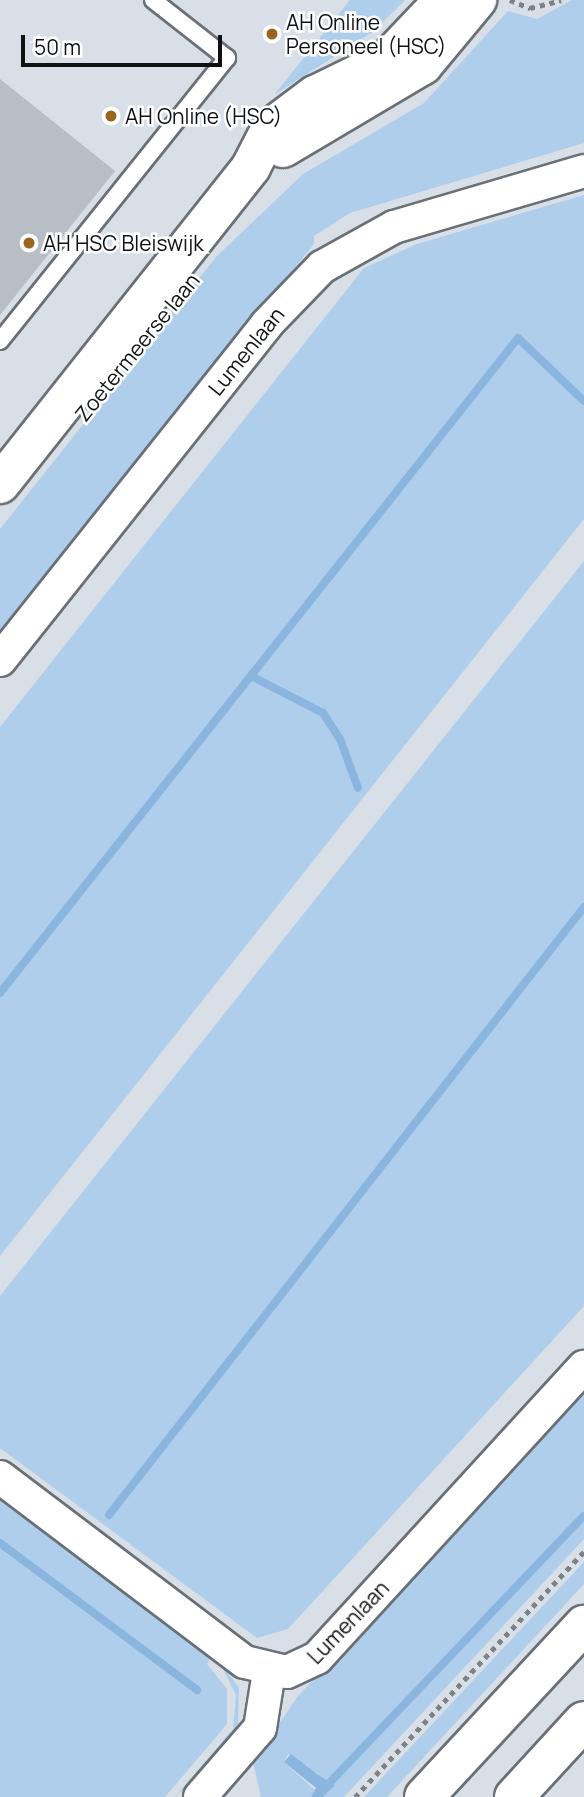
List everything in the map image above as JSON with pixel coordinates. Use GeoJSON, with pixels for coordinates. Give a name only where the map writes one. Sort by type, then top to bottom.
{"type":"FeatureCollection","features":[{"type":"Feature","properties":{"kind":"main road","name":"Zoetermeerse laan"},"geometry":{"type":"LineString","coordinates":[[0,484],[251,167],[271,128],[315,95],[387,60],[444,0]]}},
{"type":"Feature","properties":{"kind":"main road","name":"Zoetermeerse laan"},"geometry":{"type":"LineString","coordinates":[[251,167],[423,65],[489,5]]}},
{"type":"Feature","properties":{"kind":"main road"},"geometry":{"type":"LineString","coordinates":[[424,1797],[584,1625]]}},
{"type":"Feature","properties":{"kind":"main road"},"geometry":{"type":"LineString","coordinates":[[514,1797],[584,1721]]}},
{"type":"Feature","properties":{"kind":"street","name":"Lumenlaan"},"geometry":{"type":"LineString","coordinates":[[0,660],[245,351],[315,274],[394,228],[584,171]]}},
{"type":"Feature","properties":{"kind":"street","name":"Lumenlaan"},"geometry":{"type":"LineString","coordinates":[[269,1672],[299,1669],[317,1658],[584,1367]]}},
{"type":"Feature","properties":{"kind":"street"},"geometry":{"type":"LineString","coordinates":[[0,1477],[245,1662],[269,1672],[260,1728],[200,1797]]}},
{"type":"Feature","properties":{"kind":"lane"},"geometry":{"type":"LineString","coordinates":[[0,341],[227,58],[153,0]]}},
{"type":"Feature","properties":{"kind":"path"},"geometry":{"type":"LineString","coordinates":[[489,5],[508,0],[530,8],[561,0]]}},
{"type":"Feature","properties":{"kind":"path"},"geometry":{"type":"LineString","coordinates":[[355,1797],[584,1551]]}},
{"type":"Feature","properties":{"kind":"shaded area"},"geometry":{"type":"Polygon","coordinates":[[[350,0],[405,0],[374,31],[274,95],[350,0]]]}},
{"type":"Feature","properties":{"kind":"shaded area"},"geometry":{"type":"Polygon","coordinates":[[[572,0],[584,0],[584,143],[350,213],[314,236],[314,244],[0,634],[0,529],[216,257],[303,174],[424,103],[508,11],[537,19],[572,0]]]}},
{"type":"Feature","properties":{"kind":"shaded area"},"geometry":{"type":"Polygon","coordinates":[[[584,195],[584,519],[0,1256],[0,727],[364,268],[417,244],[584,195]]]}},
{"type":"Feature","properties":{"kind":"shaded area"},"geometry":{"type":"Polygon","coordinates":[[[584,561],[584,1306],[288,1629],[257,1638],[0,1448],[0,1296],[584,561]]]}},
{"type":"Feature","properties":{"kind":"shaded area"},"geometry":{"type":"Polygon","coordinates":[[[584,1390],[584,1539],[344,1797],[323,1797],[334,1785],[288,1754],[284,1762],[316,1791],[311,1797],[261,1797],[253,1762],[298,1696],[584,1390]]]}},
{"type":"Feature","properties":{"kind":"shaded area"},"geometry":{"type":"Polygon","coordinates":[[[0,1495],[213,1655],[207,1664],[227,1689],[227,1724],[165,1797],[0,1797],[0,1495]]]}},
{"type":"Feature","properties":{"kind":"shaded area"},"geometry":{"type":"Polygon","coordinates":[[[584,1562],[584,1584],[387,1797],[364,1797],[584,1562]]]}},
{"type":"Feature","properties":{"kind":"shaded area"},"geometry":{"type":"Polygon","coordinates":[[[218,1659],[239,1688],[238,1727],[225,1751],[175,1797],[233,1729],[236,1695],[218,1659]]]}},
{"type":"Feature","properties":{"kind":"shaded area"},"geometry":{"type":"Polygon","coordinates":[[[291,1754],[335,1785],[323,1797],[311,1797],[316,1788],[284,1762],[291,1754]]]}},
{"type":"Feature","properties":{"kind":"building","name":"AH HSC Bleiswijk"},"geometry":{"type":"Polygon","coordinates":[[[0,79],[115,171],[0,315],[0,79]]]}},
{"type":"Feature","properties":{"kind":"waterway"},"geometry":{"type":"LineString","coordinates":[[0,993],[518,338],[584,401]]}},
{"type":"Feature","properties":{"kind":"waterway"},"geometry":{"type":"LineString","coordinates":[[251,676],[323,713],[340,739],[358,788]]}},
{"type":"Feature","properties":{"kind":"waterway"},"geometry":{"type":"LineString","coordinates":[[109,1515],[584,907]]}},
{"type":"Feature","properties":{"kind":"waterway"},"geometry":{"type":"LineString","coordinates":[[316,1797],[584,1516]]}},
{"type":"Feature","properties":{"kind":"waterway"},"geometry":{"type":"LineString","coordinates":[[0,1543],[197,1690]]}},
{"type":"Feature","properties":{"kind":"place","name":"AH Online Personeel (HSC)"},"geometry":{"type":"Point","coordinates":[272,34]}},
{"type":"Feature","properties":{"kind":"place","name":"AH Online (HSC)"},"geometry":{"type":"Point","coordinates":[111,116]}},
{"type":"Feature","properties":{"kind":"place","name":"AH HSC Bleiswijk"},"geometry":{"type":"Point","coordinates":[29,243]}}]}
